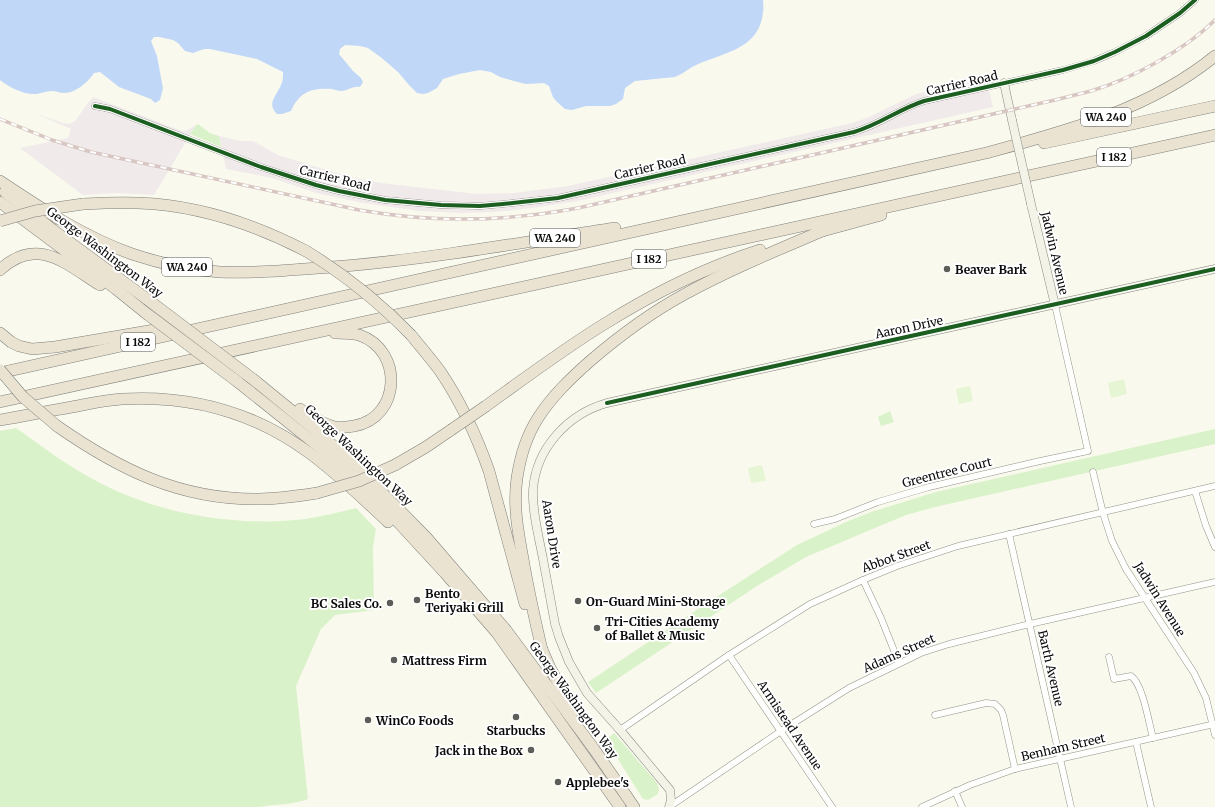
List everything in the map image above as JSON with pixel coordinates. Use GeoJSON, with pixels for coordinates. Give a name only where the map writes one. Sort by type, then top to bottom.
{"type":"FeatureCollection","features":[{"type":"Feature","properties":{"kind":"highway","name":"WA 240"},"geometry":{"type":"LineString","coordinates":[[986,153],[1054,134],[1107,116],[1140,102],[1167,88],[1186,77],[1215,56]]}},
{"type":"Feature","properties":{"kind":"highway","name":"I 182"},"geometry":{"type":"LineString","coordinates":[[0,371],[986,153],[1053,142],[1215,106]]}},
{"type":"Feature","properties":{"kind":"highway","name":"I 182"},"geometry":{"type":"LineString","coordinates":[[0,402],[1215,135]]}},
{"type":"Feature","properties":{"kind":"highway"},"geometry":{"type":"LineString","coordinates":[[0,371],[23,396],[57,426],[88,447],[121,466],[159,483],[202,494],[240,499],[277,498],[317,493],[359,481],[395,465],[426,447],[584,337],[633,307],[698,275],[732,260],[768,247],[822,231],[976,191],[1014,179]]}},
{"type":"Feature","properties":{"kind":"highway","name":"WA 240"},"geometry":{"type":"LineString","coordinates":[[0,181],[65,223],[84,234],[107,244],[133,254],[177,265],[221,272],[259,272],[326,268],[438,256],[717,212]]}},
{"type":"Feature","properties":{"kind":"highway","name":"George Washington Way"},"geometry":{"type":"LineString","coordinates":[[0,188],[53,230],[256,381],[314,429],[389,498],[426,537],[506,630],[594,749],[634,807]]}},
{"type":"Feature","properties":{"kind":"highway","name":"George Washington Way"},"geometry":{"type":"LineString","coordinates":[[0,202],[238,382],[328,454],[364,488],[446,573],[497,633],[620,807]]}},
{"type":"Feature","properties":{"kind":"highway"},"geometry":{"type":"LineString","coordinates":[[0,221],[35,211],[83,204],[139,203],[198,211],[232,220],[273,235],[306,251],[328,264],[361,288],[411,335],[440,372],[462,408],[480,449],[490,477],[529,620],[550,668],[594,749]]}},
{"type":"Feature","properties":{"kind":"highway"},"geometry":{"type":"LineString","coordinates":[[542,650],[528,592],[515,510],[517,478],[520,464],[525,447],[537,419],[570,378],[606,347],[628,331],[683,295],[746,263],[822,231]]}},
{"type":"Feature","properties":{"kind":"highway"},"geometry":{"type":"LineString","coordinates":[[0,270],[13,259],[21,255],[33,253],[44,254],[70,266],[147,314]]}},
{"type":"Feature","properties":{"kind":"highway"},"geometry":{"type":"LineString","coordinates":[[0,333],[11,342],[19,346],[32,349],[42,349],[230,316],[276,311]]}},
{"type":"Feature","properties":{"kind":"highway"},"geometry":{"type":"LineString","coordinates":[[256,381],[319,421],[336,427],[346,428],[358,426],[368,422],[380,412],[390,392],[391,384],[389,368],[382,352],[369,340],[358,335],[348,333],[334,333],[285,340]]}},
{"type":"Feature","properties":{"kind":"highway"},"geometry":{"type":"LineString","coordinates":[[0,420],[104,401],[161,398],[196,403],[231,412],[272,429],[308,452],[446,573]]}},
{"type":"Feature","properties":{"kind":"street","name":"Carrier Road"},"geometry":{"type":"LineString","coordinates":[[95,106],[110,109],[281,174],[331,190],[401,202],[441,205],[480,206],[529,202],[579,194],[846,133],[872,126],[908,107],[924,102],[1074,67],[1115,52],[1136,42],[1155,30],[1195,0]]}},
{"type":"Feature","properties":{"kind":"street","name":"Jadwin Avenue"},"geometry":{"type":"LineString","coordinates":[[1004,83],[1088,451]]}},
{"type":"Feature","properties":{"kind":"street","name":"Aaron Drive"},"geometry":{"type":"LineString","coordinates":[[669,807],[671,800],[670,790],[587,693],[576,677],[559,637],[551,604],[538,532],[533,491],[541,460],[552,440],[562,430],[592,408],[607,403],[1215,269]]}},
{"type":"Feature","properties":{"kind":"street","name":"Greentree Court"},"geometry":{"type":"LineString","coordinates":[[814,524],[835,519],[878,502],[929,487],[1088,451]]}},
{"type":"Feature","properties":{"kind":"street","name":"Jadwin Avenue"},"geometry":{"type":"LineString","coordinates":[[1093,472],[1103,513],[1112,541],[1126,569],[1144,598],[1194,673],[1206,698],[1214,724],[1215,735]]}},
{"type":"Feature","properties":{"kind":"street","name":"Abbot Street"},"geometry":{"type":"LineString","coordinates":[[620,730],[810,604],[897,566],[958,546],[1215,486]]}},
{"type":"Feature","properties":{"kind":"street"},"geometry":{"type":"LineString","coordinates":[[1195,491],[1206,526],[1215,547]]}},
{"type":"Feature","properties":{"kind":"street","name":"Barth Avenue"},"geometry":{"type":"LineString","coordinates":[[1009,534],[1071,807]]}},
{"type":"Feature","properties":{"kind":"street"},"geometry":{"type":"LineString","coordinates":[[863,580],[881,618],[899,663]]}},
{"type":"Feature","properties":{"kind":"street","name":"Adams Street"},"geometry":{"type":"LineString","coordinates":[[669,807],[781,731],[849,688],[921,653],[948,644],[1030,624],[1215,582]]}},
{"type":"Feature","properties":{"kind":"street","name":"Armistead Avenue"},"geometry":{"type":"LineString","coordinates":[[730,656],[832,807]]}},
{"type":"Feature","properties":{"kind":"street"},"geometry":{"type":"LineString","coordinates":[[1109,657],[1114,679],[1132,676],[1136,681],[1142,694],[1153,738]]}},
{"type":"Feature","properties":{"kind":"street"},"geometry":{"type":"LineString","coordinates":[[935,715],[986,704],[996,704],[1003,715],[1015,769]]}},
{"type":"Feature","properties":{"kind":"street","name":"Benham Street"},"geometry":{"type":"LineString","coordinates":[[922,807],[955,791],[1015,769],[1214,724]]}},
{"type":"Feature","properties":{"kind":"street"},"geometry":{"type":"LineString","coordinates":[[1136,742],[1151,807]]}},
{"type":"Feature","properties":{"kind":"street"},"geometry":{"type":"LineString","coordinates":[[955,791],[962,807]]}},
{"type":"Feature","properties":{"kind":"shaded area"},"geometry":{"type":"Polygon","coordinates":[[[986,78],[993,107],[578,201],[494,212],[461,213],[419,211],[363,203],[316,193],[272,178],[226,169],[219,136],[240,141],[253,141],[278,155],[360,179],[381,183],[477,194],[514,193],[568,186],[852,123],[867,118],[916,94],[986,78]]]}},
{"type":"Feature","properties":{"kind":"shaded area"},"geometry":{"type":"Polygon","coordinates":[[[93,97],[182,131],[196,125],[154,195],[115,193],[83,195],[20,148],[68,138],[71,129],[34,113],[70,124],[76,120],[93,97]]]}},
{"type":"Feature","properties":{"kind":"green space"},"geometry":{"type":"Polygon","coordinates":[[[198,124],[210,133],[219,136],[221,147],[190,134],[198,124]]]}},
{"type":"Feature","properties":{"kind":"green space"},"geometry":{"type":"Polygon","coordinates":[[[1124,379],[1127,394],[1111,398],[1108,383],[1124,379]]]}},
{"type":"Feature","properties":{"kind":"green space"},"geometry":{"type":"Polygon","coordinates":[[[970,386],[973,401],[959,404],[956,389],[970,386]]]}},
{"type":"Feature","properties":{"kind":"green space"},"geometry":{"type":"Polygon","coordinates":[[[890,411],[894,422],[881,426],[878,417],[890,411]]]}},
{"type":"Feature","properties":{"kind":"green space"},"geometry":{"type":"Polygon","coordinates":[[[16,428],[69,465],[91,478],[125,495],[150,504],[201,516],[228,520],[254,521],[306,519],[356,508],[376,529],[373,548],[374,610],[335,615],[321,629],[296,686],[308,799],[259,807],[0,807],[0,431],[16,428]]]}},
{"type":"Feature","properties":{"kind":"green space"},"geometry":{"type":"Polygon","coordinates":[[[1215,429],[1215,444],[935,507],[906,515],[806,557],[757,586],[596,693],[588,682],[797,545],[846,522],[871,512],[936,492],[1215,429]]]}},
{"type":"Feature","properties":{"kind":"green space"},"geometry":{"type":"Polygon","coordinates":[[[762,465],[766,481],[751,483],[748,468],[762,465]]]}},
{"type":"Feature","properties":{"kind":"green space"},"geometry":{"type":"Polygon","coordinates":[[[614,733],[657,783],[659,789],[658,794],[648,800],[643,799],[606,740],[614,733]]]}},
{"type":"Feature","properties":{"kind":"water"},"geometry":{"type":"Polygon","coordinates":[[[0,0],[763,0],[763,10],[761,24],[756,33],[742,46],[696,65],[675,77],[635,81],[625,88],[623,99],[610,106],[586,106],[572,110],[565,109],[553,97],[549,86],[544,83],[526,84],[500,77],[491,72],[480,70],[443,79],[437,88],[428,93],[417,93],[398,72],[368,48],[345,45],[340,49],[339,54],[361,78],[363,82],[360,87],[342,91],[332,89],[313,90],[307,92],[298,99],[291,111],[277,114],[272,107],[272,103],[282,83],[283,72],[257,59],[210,49],[204,49],[193,53],[185,51],[173,40],[159,37],[154,37],[151,41],[157,56],[163,88],[160,100],[155,103],[151,99],[119,87],[100,72],[94,73],[81,86],[68,93],[52,91],[32,94],[17,90],[0,80],[0,0]]]}},
{"type":"Feature","properties":{"kind":"railway"},"geometry":{"type":"LineString","coordinates":[[0,119],[52,140],[91,152],[359,210],[441,219],[523,216],[578,208],[1091,91],[1123,79],[1157,62],[1189,42],[1215,20]]}},
{"type":"Feature","properties":{"kind":"cycle path"},"geometry":{"type":"LineString","coordinates":[[95,106],[110,109],[261,167],[339,191],[385,200],[441,205],[480,206],[503,204],[558,198],[854,132],[924,101],[1063,70],[1094,61],[1146,36],[1180,13],[1195,0]]}},
{"type":"Feature","properties":{"kind":"cycle path"},"geometry":{"type":"LineString","coordinates":[[607,403],[1215,269]]}},
{"type":"Feature","properties":{"kind":"place","name":"Beaver Bark"},"geometry":{"type":"Point","coordinates":[947,269]}},
{"type":"Feature","properties":{"kind":"place","name":"Bento Teriyaki Grill"},"geometry":{"type":"Point","coordinates":[417,600]}},
{"type":"Feature","properties":{"kind":"place","name":"On-Guard Mini-Storage"},"geometry":{"type":"Point","coordinates":[578,601]}},
{"type":"Feature","properties":{"kind":"place","name":"BC Sales Co."},"geometry":{"type":"Point","coordinates":[390,603]}},
{"type":"Feature","properties":{"kind":"place","name":"Tri-Cities Academy of Ballet & Music"},"geometry":{"type":"Point","coordinates":[597,628]}},
{"type":"Feature","properties":{"kind":"place","name":"Mattress Firm"},"geometry":{"type":"Point","coordinates":[394,660]}},
{"type":"Feature","properties":{"kind":"place","name":"Starbucks"},"geometry":{"type":"Point","coordinates":[516,717]}},
{"type":"Feature","properties":{"kind":"place","name":"WinCo Foods"},"geometry":{"type":"Point","coordinates":[368,720]}},
{"type":"Feature","properties":{"kind":"place","name":"Jack in the Box"},"geometry":{"type":"Point","coordinates":[531,750]}},
{"type":"Feature","properties":{"kind":"place","name":"Applebee's"},"geometry":{"type":"Point","coordinates":[558,782]}}]}
